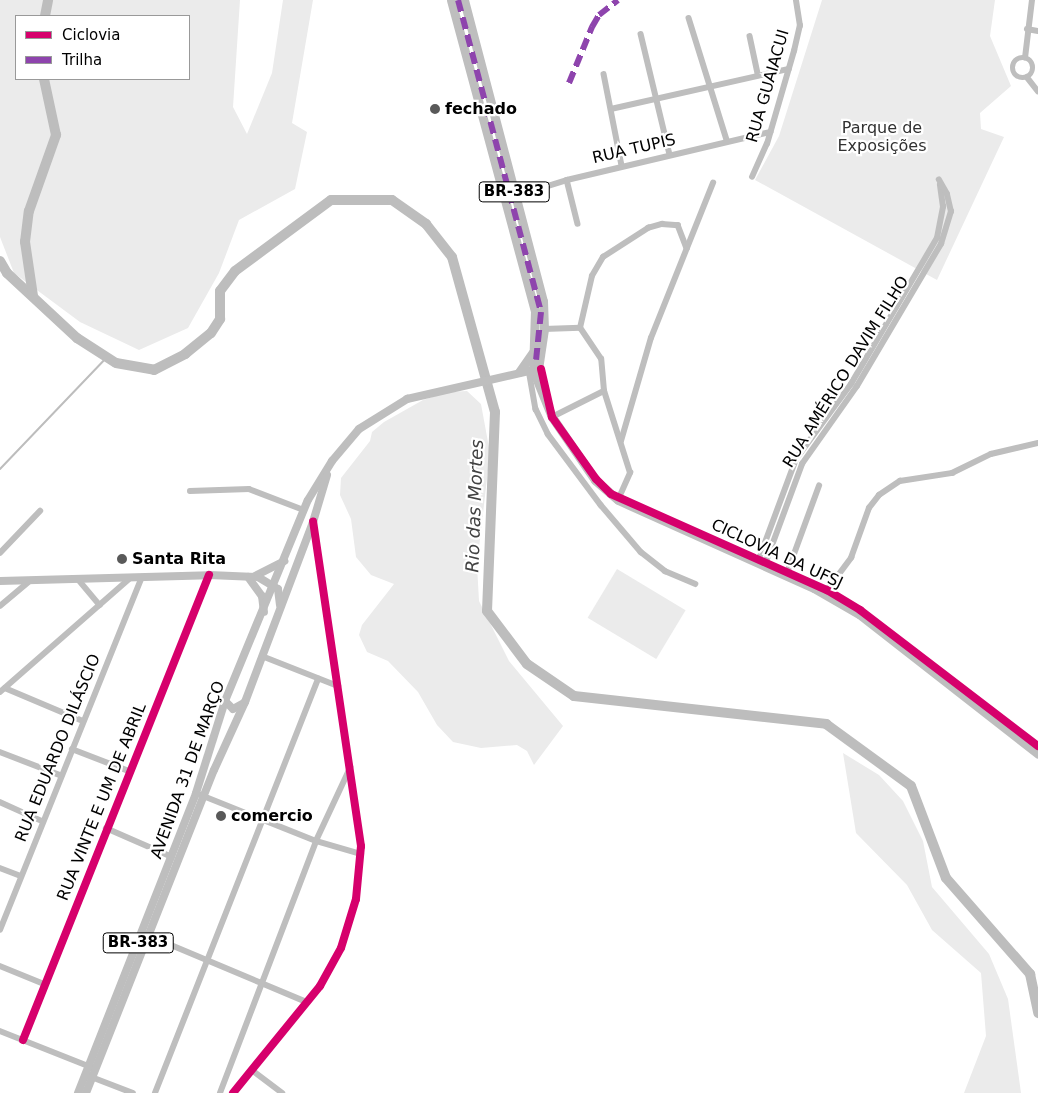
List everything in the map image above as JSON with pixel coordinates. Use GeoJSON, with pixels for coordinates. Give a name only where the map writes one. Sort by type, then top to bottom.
{"type":"FeatureCollection","features":[{"type":"Feature","properties":{"kind":"highway","name":"BR-383"},"geometry":{"type":"LineString","coordinates":[[451,0],[535,311],[535,371]]}},
{"type":"Feature","properties":{"kind":"highway","name":"BR-383"},"geometry":{"type":"LineString","coordinates":[[464,0],[541,292],[544,329],[535,371]]}},
{"type":"Feature","properties":{"kind":"highway"},"geometry":{"type":"LineString","coordinates":[[516,372],[534,352]]}},
{"type":"Feature","properties":{"kind":"highway"},"geometry":{"type":"LineString","coordinates":[[535,371],[552,417],[595,480],[618,500],[824,593],[859,614],[1038,754]]}},
{"type":"Feature","properties":{"kind":"main road","name":"AVENIDA 31 DE MARÇO"},"geometry":{"type":"LineString","coordinates":[[86,1093],[91,1072],[200,794],[225,701],[264,614],[303,513],[332,461],[358,429],[381,412],[407,399],[455,385],[516,372],[535,371]]}},
{"type":"Feature","properties":{"kind":"main road","name":"AVENIDA 31 DE MARÇO"},"geometry":{"type":"LineString","coordinates":[[145,934],[172,857],[244,702],[313,522],[332,461]]}},
{"type":"Feature","properties":{"kind":"main road"},"geometry":{"type":"LineString","coordinates":[[303,513],[313,522]]}},
{"type":"Feature","properties":{"kind":"main road"},"geometry":{"type":"LineString","coordinates":[[251,577],[285,558],[299,559]]}},
{"type":"Feature","properties":{"kind":"main road"},"geometry":{"type":"LineString","coordinates":[[0,581],[209,575],[251,577],[274,586],[280,609]]}},
{"type":"Feature","properties":{"kind":"main road"},"geometry":{"type":"LineString","coordinates":[[251,577],[262,596],[264,614]]}},
{"type":"Feature","properties":{"kind":"main road"},"geometry":{"type":"LineString","coordinates":[[225,701],[233,709],[244,702]]}},
{"type":"Feature","properties":{"kind":"main road","name":"AVENIDA 31 DE MARÇO"},"geometry":{"type":"LineString","coordinates":[[78,1093],[91,1072]]}},
{"type":"Feature","properties":{"kind":"street","name":"RUA GUAIACUI"},"geometry":{"type":"LineString","coordinates":[[752,176],[770,132],[800,26],[796,0]]}},
{"type":"Feature","properties":{"kind":"street"},"geometry":{"type":"LineString","coordinates":[[1024,58],[1026,29],[1032,0]]}},
{"type":"Feature","properties":{"kind":"street"},"geometry":{"type":"LineString","coordinates":[[689,18],[708,87],[727,140]]}},
{"type":"Feature","properties":{"kind":"street"},"geometry":{"type":"LineString","coordinates":[[1026,29],[1038,31]]}},
{"type":"Feature","properties":{"kind":"street"},"geometry":{"type":"LineString","coordinates":[[641,34],[670,155]]}},
{"type":"Feature","properties":{"kind":"street"},"geometry":{"type":"LineString","coordinates":[[750,36],[758,74]]}},
{"type":"Feature","properties":{"kind":"street"},"geometry":{"type":"LineString","coordinates":[[1024,58],[1016,61],[1014,70],[1027,77],[1038,91]]}},
{"type":"Feature","properties":{"kind":"street"},"geometry":{"type":"LineString","coordinates":[[1024,58],[1033,66],[1027,77]]}},
{"type":"Feature","properties":{"kind":"street"},"geometry":{"type":"LineString","coordinates":[[611,109],[789,68]]}},
{"type":"Feature","properties":{"kind":"street"},"geometry":{"type":"LineString","coordinates":[[604,74],[622,166]]}},
{"type":"Feature","properties":{"kind":"street","name":"RUA TUPIS"},"geometry":{"type":"LineString","coordinates":[[506,199],[515,194],[622,166],[727,140],[770,132]]}},
{"type":"Feature","properties":{"kind":"street"},"geometry":{"type":"LineString","coordinates":[[567,180],[578,224]]}},
{"type":"Feature","properties":{"kind":"street","name":"RUA AMÉRICO DAVIM FILHO"},"geometry":{"type":"LineString","coordinates":[[761,566],[791,469],[851,384],[900,307],[915,289],[949,225],[950,206],[939,180],[943,207],[941,224],[909,285],[900,307]]}},
{"type":"Feature","properties":{"kind":"street"},"geometry":{"type":"LineString","coordinates":[[621,441],[650,338],[714,183]]}},
{"type":"Feature","properties":{"kind":"street"},"geometry":{"type":"LineString","coordinates":[[618,500],[630,479],[621,441],[604,390],[601,359],[580,328],[592,276],[603,257],[648,228],[672,222],[681,229],[687,248]]}},
{"type":"Feature","properties":{"kind":"street"},"geometry":{"type":"LineString","coordinates":[[909,285],[915,289]]}},
{"type":"Feature","properties":{"kind":"street"},"geometry":{"type":"LineString","coordinates":[[544,329],[580,328]]}},
{"type":"Feature","properties":{"kind":"street"},"geometry":{"type":"LineString","coordinates":[[535,371],[536,408],[548,434],[601,505],[641,552],[665,571],[695,584]]}},
{"type":"Feature","properties":{"kind":"street"},"geometry":{"type":"LineString","coordinates":[[552,417],[604,390]]}},
{"type":"Feature","properties":{"kind":"street"},"geometry":{"type":"LineString","coordinates":[[824,593],[851,558],[869,508],[879,495],[900,481],[952,473],[991,454],[1038,442]]}},
{"type":"Feature","properties":{"kind":"street"},"geometry":{"type":"LineString","coordinates":[[786,576],[819,486]]}},
{"type":"Feature","properties":{"kind":"street"},"geometry":{"type":"LineString","coordinates":[[190,491],[249,489],[303,513]]}},
{"type":"Feature","properties":{"kind":"street"},"geometry":{"type":"LineString","coordinates":[[0,553],[40,511]]}},
{"type":"Feature","properties":{"kind":"street"},"geometry":{"type":"LineString","coordinates":[[233,1093],[307,1002],[341,948],[356,899],[362,854],[313,522]]}},
{"type":"Feature","properties":{"kind":"street","name":"RUA VINTE E UM DE ABRIL"},"geometry":{"type":"LineString","coordinates":[[23,1040],[106,828],[209,575]]}},
{"type":"Feature","properties":{"kind":"street","name":"RUA EDUARDO DILÁSCIO"},"geometry":{"type":"LineString","coordinates":[[0,930],[60,775],[142,577]]}},
{"type":"Feature","properties":{"kind":"street"},"geometry":{"type":"LineString","coordinates":[[83,721],[2,690],[130,578]]}},
{"type":"Feature","properties":{"kind":"street"},"geometry":{"type":"LineString","coordinates":[[78,579],[100,605]]}},
{"type":"Feature","properties":{"kind":"street"},"geometry":{"type":"LineString","coordinates":[[0,606],[31,580]]}},
{"type":"Feature","properties":{"kind":"street"},"geometry":{"type":"LineString","coordinates":[[262,656],[338,686]]}},
{"type":"Feature","properties":{"kind":"street"},"geometry":{"type":"LineString","coordinates":[[155,1093],[264,821],[318,679]]}},
{"type":"Feature","properties":{"kind":"street"},"geometry":{"type":"LineString","coordinates":[[72,748],[129,771]]}},
{"type":"Feature","properties":{"kind":"street"},"geometry":{"type":"LineString","coordinates":[[0,752],[60,775]]}},
{"type":"Feature","properties":{"kind":"street"},"geometry":{"type":"LineString","coordinates":[[220,1093],[316,841],[350,766]]}},
{"type":"Feature","properties":{"kind":"street"},"geometry":{"type":"LineString","coordinates":[[200,794],[316,841],[362,854]]}},
{"type":"Feature","properties":{"kind":"street"},"geometry":{"type":"LineString","coordinates":[[0,802],[42,821]]}},
{"type":"Feature","properties":{"kind":"street"},"geometry":{"type":"LineString","coordinates":[[106,828],[172,857]]}},
{"type":"Feature","properties":{"kind":"street"},"geometry":{"type":"LineString","coordinates":[[0,868],[21,876]]}},
{"type":"Feature","properties":{"kind":"street"},"geometry":{"type":"LineString","coordinates":[[145,934],[307,1002]]}},
{"type":"Feature","properties":{"kind":"street"},"geometry":{"type":"LineString","coordinates":[[0,966],[44,984]]}},
{"type":"Feature","properties":{"kind":"street"},"geometry":{"type":"LineString","coordinates":[[0,1031],[134,1093]]}},
{"type":"Feature","properties":{"kind":"street"},"geometry":{"type":"LineString","coordinates":[[252,1070],[282,1093]]}},
{"type":"Feature","properties":{"kind":"green space"},"geometry":{"type":"Polygon","coordinates":[[[0,0],[240,0],[233,107],[247,134],[272,73],[283,0],[313,0],[292,123],[307,132],[295,189],[239,220],[219,273],[188,328],[139,350],[80,322],[14,273],[0,237],[0,0]]]}},
{"type":"Feature","properties":{"kind":"green space","name":"Parque de Exposições"},"geometry":{"type":"Polygon","coordinates":[[[822,0],[995,0],[990,36],[1011,86],[980,113],[981,129],[1004,137],[937,280],[755,180],[779,136],[822,0]]]}},
{"type":"Feature","properties":{"kind":"green space"},"geometry":{"type":"Polygon","coordinates":[[[467,391],[481,404],[490,453],[477,565],[479,601],[509,661],[563,726],[534,765],[527,751],[517,745],[481,748],[453,742],[437,725],[418,692],[388,661],[367,652],[359,635],[362,625],[394,584],[371,575],[356,557],[351,519],[340,495],[341,478],[370,441],[372,432],[384,422],[423,400],[448,392],[467,391]]]}},
{"type":"Feature","properties":{"kind":"green space"},"geometry":{"type":"Polygon","coordinates":[[[617,569],[686,610],[656,659],[588,618],[617,569]]]}},
{"type":"Feature","properties":{"kind":"green space"},"geometry":{"type":"Polygon","coordinates":[[[843,753],[879,775],[903,801],[923,841],[932,887],[989,954],[1008,999],[1021,1093],[964,1093],[986,1036],[981,973],[932,930],[907,885],[856,833],[843,753]]]}},
{"type":"Feature","properties":{"kind":"waterway"},"geometry":{"type":"LineString","coordinates":[[45,15],[48,0]]}},
{"type":"Feature","properties":{"kind":"waterway"},"geometry":{"type":"LineString","coordinates":[[33,296],[25,242],[29,211],[56,135],[44,80]]}},
{"type":"Feature","properties":{"kind":"waterway","name":"Rio das Mortes"},"geometry":{"type":"LineString","coordinates":[[0,261],[7,273],[77,338],[116,363],[154,370],[185,354],[211,333],[220,319],[220,291],[235,271],[331,200],[392,200],[426,224],[452,257],[495,412],[487,611],[527,664],[574,696],[826,724],[911,786],[946,878],[1030,974],[1038,1013]]}},
{"type":"Feature","properties":{"kind":"waterway"},"geometry":{"type":"LineString","coordinates":[[0,469],[107,357]]}},
{"type":"Feature","properties":{"kind":"marked path"},"geometry":{"type":"LineString","coordinates":[[458,0],[541,312],[536,360]]}},
{"type":"Feature","properties":{"kind":"marked path"},"geometry":{"type":"LineString","coordinates":[[569,83],[592,27],[599,15],[618,0]]}},
{"type":"Feature","properties":{"kind":"cycle path","name":"CICLOVIA DA UFSJ"},"geometry":{"type":"LineString","coordinates":[[541,369],[552,417],[596,479],[611,494],[827,590],[860,610],[1038,746]]}},
{"type":"Feature","properties":{"kind":"cycle path"},"geometry":{"type":"LineString","coordinates":[[233,1093],[320,986],[341,948],[356,899],[361,846],[313,522]]}},
{"type":"Feature","properties":{"kind":"cycle path"},"geometry":{"type":"LineString","coordinates":[[23,1040],[209,575]]}},
{"type":"Feature","properties":{"kind":"place","name":"fechado"},"geometry":{"type":"Point","coordinates":[435,109]}},
{"type":"Feature","properties":{"kind":"place","name":"Santa Rita"},"geometry":{"type":"Point","coordinates":[122,559]}},
{"type":"Feature","properties":{"kind":"place","name":"comercio"},"geometry":{"type":"Point","coordinates":[221,816]}}]}
